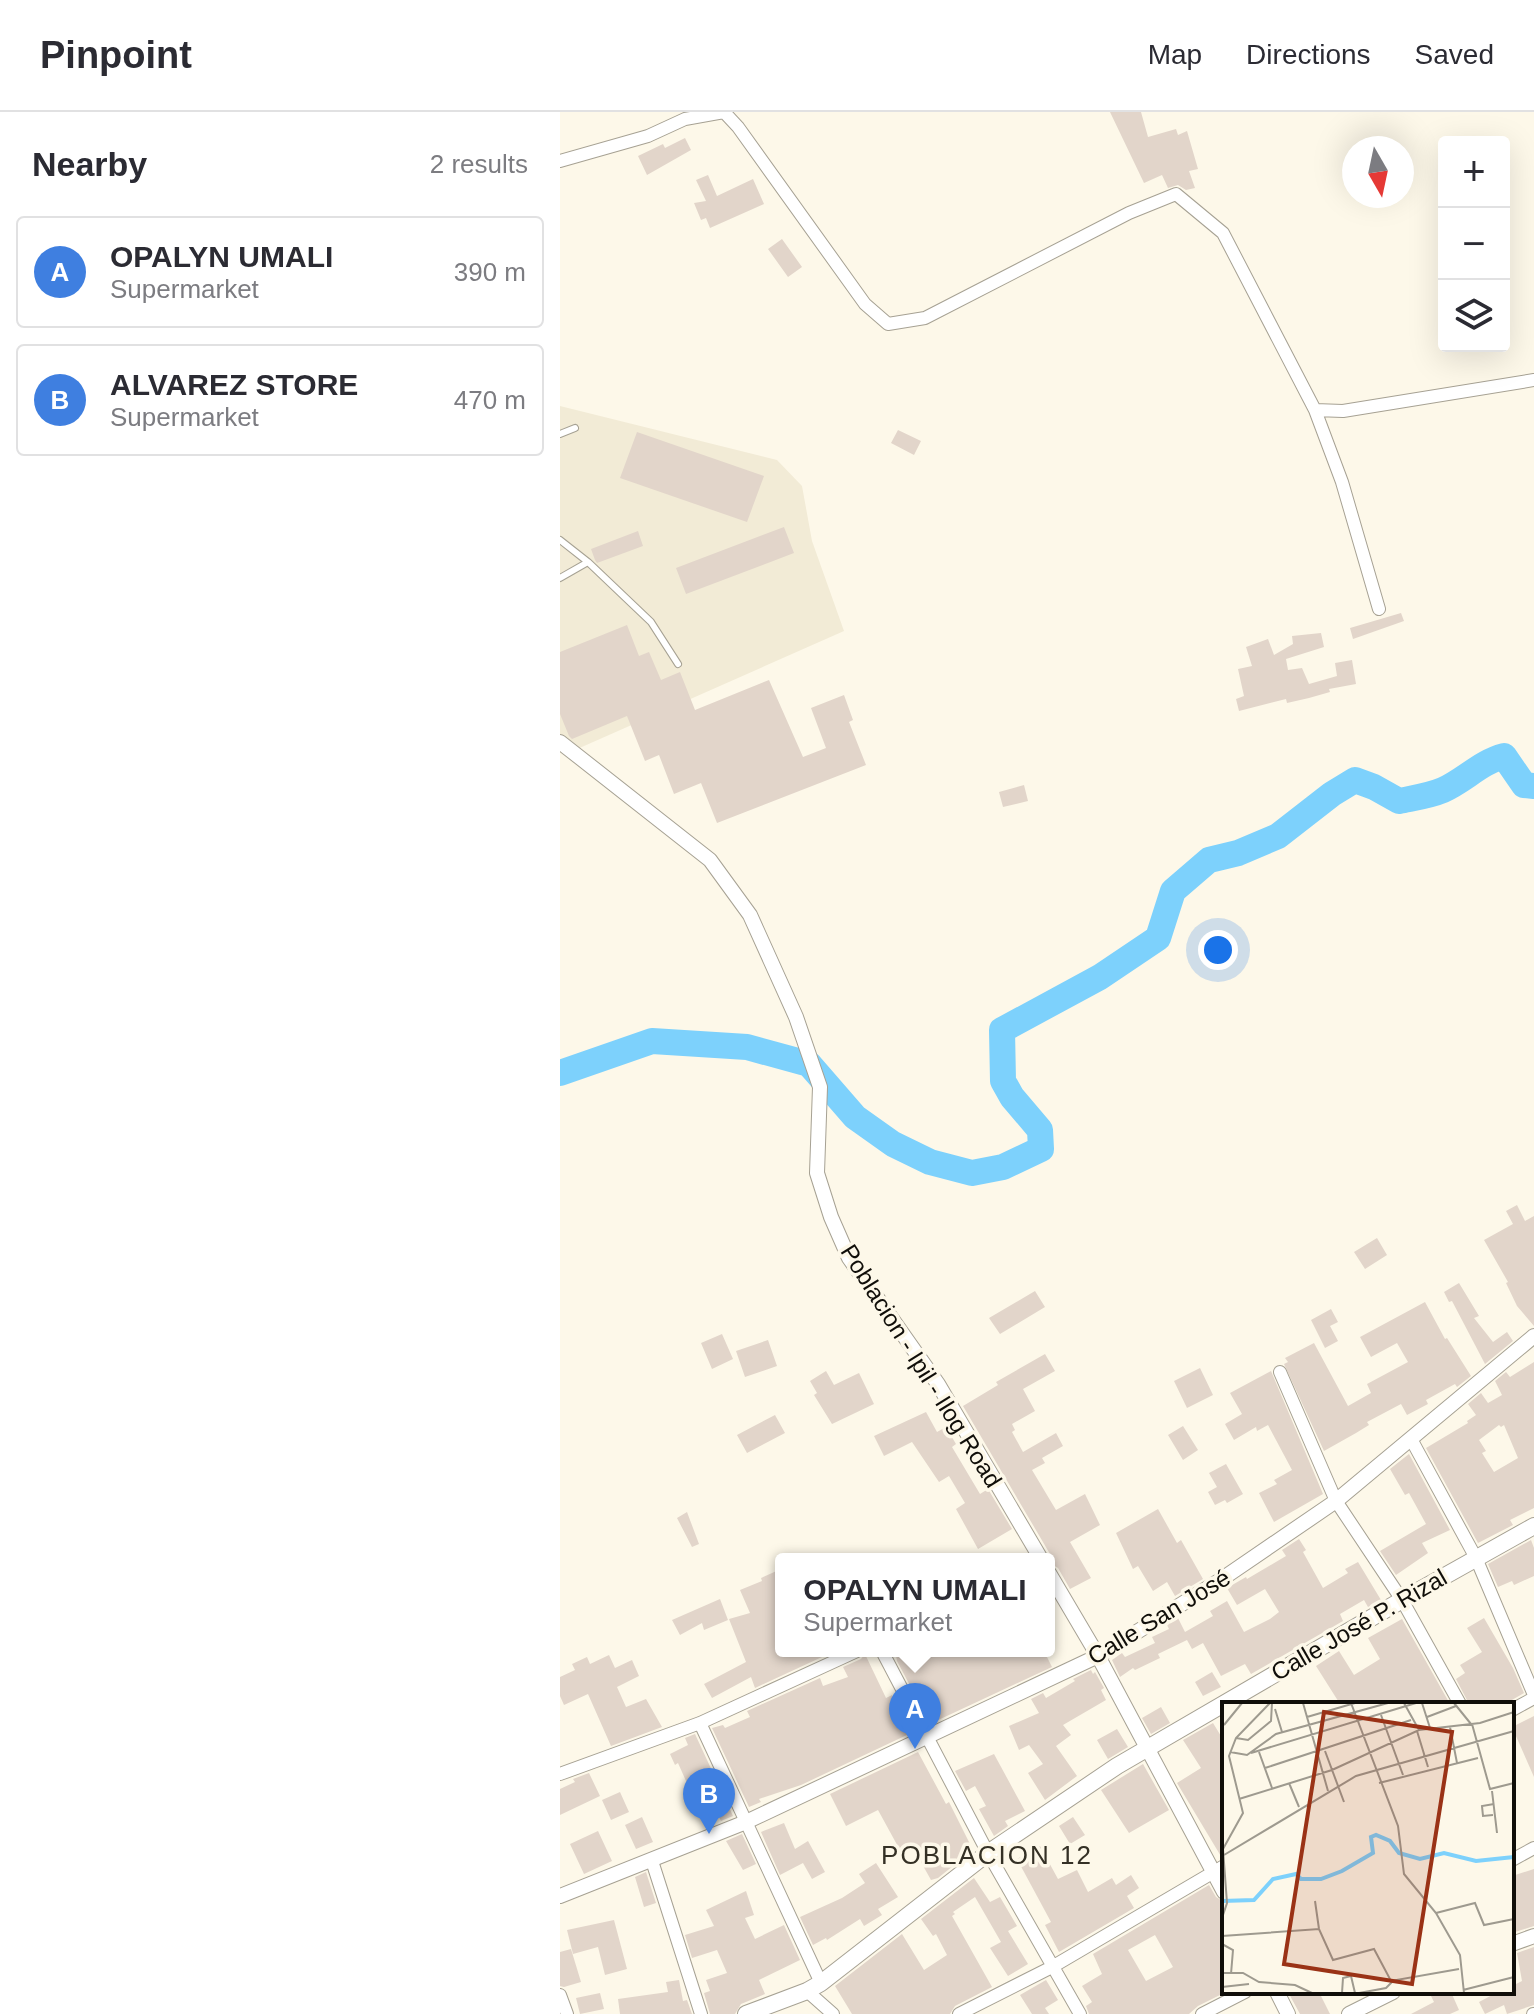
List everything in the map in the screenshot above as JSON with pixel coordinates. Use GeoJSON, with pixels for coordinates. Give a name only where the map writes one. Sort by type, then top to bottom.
{"type":"FeatureCollection","features":[{"type":"Feature","properties":{"kind":"main road","name":"Calle José P. Rizal"},"geometry":{"type":"LineString","coordinates":[[1225,1702],[1534,1526]]}},
{"type":"Feature","properties":{"kind":"main road","name":"Calle José P. Rizal"},"geometry":{"type":"LineString","coordinates":[[746,2014],[814,1987],[988,1853],[1145,1748],[1222,1704]]}},
{"type":"Feature","properties":{"kind":"street"},"geometry":{"type":"LineString","coordinates":[[560,161],[648,136],[701,114],[724,112],[738,127],[865,304],[888,324],[925,318],[1129,213],[1176,194],[1223,233],[1315,410],[1342,482],[1379,609]]}},
{"type":"Feature","properties":{"kind":"street"},"geometry":{"type":"LineString","coordinates":[[1315,410],[1343,411],[1534,380]]}},
{"type":"Feature","properties":{"kind":"street","name":"Poblacion - Ipil - Ilog Road"},"geometry":{"type":"LineString","coordinates":[[560,742],[710,860],[750,915],[796,1017],[820,1087],[817,1173],[843,1245],[938,1384],[1035,1553]]}},
{"type":"Feature","properties":{"kind":"street","name":"Calle San José"},"geometry":{"type":"LineString","coordinates":[[560,1896],[746,1822],[1098,1656],[1219,1581],[1336,1501],[1534,1336]]}},
{"type":"Feature","properties":{"kind":"street"},"geometry":{"type":"LineString","coordinates":[[1280,1372],[1336,1501],[1402,1600],[1459,1702]]}},
{"type":"Feature","properties":{"kind":"street"},"geometry":{"type":"LineString","coordinates":[[1411,1439],[1476,1558],[1534,1696],[1514,1709]]}},
{"type":"Feature","properties":{"kind":"street"},"geometry":{"type":"LineString","coordinates":[[959,2014],[1052,1967],[1219,1869],[1145,1748],[1098,1656],[1055,1583]]}},
{"type":"Feature","properties":{"kind":"street"},"geometry":{"type":"LineString","coordinates":[[560,1774],[700,1723],[844,1657]]}},
{"type":"Feature","properties":{"kind":"street"},"geometry":{"type":"LineString","coordinates":[[885,1657],[988,1853],[1080,2014]]}},
{"type":"Feature","properties":{"kind":"street"},"geometry":{"type":"LineString","coordinates":[[700,1723],[746,1822],[814,1987],[833,2014]]}},
{"type":"Feature","properties":{"kind":"street"},"geometry":{"type":"LineString","coordinates":[[1514,1859],[1534,1848]]}},
{"type":"Feature","properties":{"kind":"street"},"geometry":{"type":"LineString","coordinates":[[652,1861],[701,2014]]}},
{"type":"Feature","properties":{"kind":"street"},"geometry":{"type":"LineString","coordinates":[[1514,1943],[1534,1936]]}},
{"type":"Feature","properties":{"kind":"street"},"geometry":{"type":"LineString","coordinates":[[1202,2014],[1241,1994]]}},
{"type":"Feature","properties":{"kind":"street"},"geometry":{"type":"LineString","coordinates":[[1278,1994],[1288,2014]]}},
{"type":"Feature","properties":{"kind":"street"},"geometry":{"type":"LineString","coordinates":[[1349,2014],[1389,1994]]}},
{"type":"Feature","properties":{"kind":"street"},"geometry":{"type":"LineString","coordinates":[[560,1995],[567,2014]]}},
{"type":"Feature","properties":{"kind":"lane"},"geometry":{"type":"LineString","coordinates":[[560,434],[575,428]]}},
{"type":"Feature","properties":{"kind":"lane"},"geometry":{"type":"LineString","coordinates":[[560,540],[588,562],[651,622],[678,664]]}},
{"type":"Feature","properties":{"kind":"lane"},"geometry":{"type":"LineString","coordinates":[[560,578],[588,562]]}},
{"type":"Feature","properties":{"kind":"shaded area"},"geometry":{"type":"Polygon","coordinates":[[[560,406],[777,460],[802,486],[812,541],[844,631],[575,750],[560,736],[560,406]]]}},
{"type":"Feature","properties":{"kind":"building"},"geometry":{"type":"Polygon","coordinates":[[[1110,112],[1141,112],[1148,137],[1176,129],[1178,135],[1187,131],[1198,169],[1189,171],[1195,188],[1186,190],[1178,185],[1168,188],[1162,175],[1144,183],[1110,112]]]}},
{"type":"Feature","properties":{"kind":"building"},"geometry":{"type":"Polygon","coordinates":[[[685,138],[691,150],[647,175],[638,156],[685,138]]]}},
{"type":"Feature","properties":{"kind":"building"},"geometry":{"type":"Polygon","coordinates":[[[708,175],[717,196],[753,179],[764,204],[710,228],[706,218],[701,220],[694,203],[706,201],[696,180],[708,175]]]}},
{"type":"Feature","properties":{"kind":"building"},"geometry":{"type":"Polygon","coordinates":[[[782,239],[802,267],[788,277],[768,249],[782,239]]]}},
{"type":"Feature","properties":{"kind":"building"},"geometry":{"type":"Polygon","coordinates":[[[898,430],[921,441],[914,455],[891,443],[898,430]]]}},
{"type":"Feature","properties":{"kind":"building"},"geometry":{"type":"Polygon","coordinates":[[[637,432],[764,476],[747,522],[620,478],[637,432]]]}},
{"type":"Feature","properties":{"kind":"building"},"geometry":{"type":"Polygon","coordinates":[[[784,527],[794,553],[686,594],[676,568],[784,527]]]}},
{"type":"Feature","properties":{"kind":"building"},"geometry":{"type":"Polygon","coordinates":[[[638,531],[643,546],[597,563],[591,549],[638,531]]]}},
{"type":"Feature","properties":{"kind":"building"},"geometry":{"type":"Polygon","coordinates":[[[1401,613],[1404,621],[1353,639],[1350,628],[1401,613]]]}},
{"type":"Feature","properties":{"kind":"building"},"geometry":{"type":"Polygon","coordinates":[[[627,625],[639,656],[649,652],[661,680],[680,672],[695,710],[769,680],[803,757],[826,748],[811,708],[844,695],[853,720],[849,722],[866,765],[717,823],[701,783],[674,794],[659,755],[645,761],[627,716],[572,739],[560,714],[560,652],[627,625]]]}},
{"type":"Feature","properties":{"kind":"building"},"geometry":{"type":"Polygon","coordinates":[[[1321,633],[1324,647],[1286,659],[1288,670],[1302,668],[1309,684],[1337,676],[1335,663],[1352,660],[1356,684],[1329,689],[1330,692],[1309,698],[1287,703],[1286,699],[1239,711],[1236,699],[1244,696],[1238,669],[1252,666],[1246,647],[1268,639],[1274,655],[1293,644],[1292,636],[1321,633]]]}},
{"type":"Feature","properties":{"kind":"building"},"geometry":{"type":"Polygon","coordinates":[[[1024,785],[1028,801],[1003,807],[999,792],[1024,785]]]}},
{"type":"Feature","properties":{"kind":"building"},"geometry":{"type":"Polygon","coordinates":[[[1517,1205],[1525,1221],[1534,1216],[1534,1326],[1517,1306],[1508,1282],[1484,1240],[1513,1224],[1506,1211],[1517,1205]]]}},
{"type":"Feature","properties":{"kind":"building"},"geometry":{"type":"Polygon","coordinates":[[[1377,1238],[1387,1255],[1365,1269],[1354,1252],[1377,1238]]]}},
{"type":"Feature","properties":{"kind":"building"},"geometry":{"type":"Polygon","coordinates":[[[1459,1283],[1479,1316],[1474,1318],[1493,1342],[1507,1332],[1513,1341],[1485,1364],[1452,1301],[1449,1302],[1444,1292],[1459,1283]]]}},
{"type":"Feature","properties":{"kind":"building"},"geometry":{"type":"Polygon","coordinates":[[[1035,1291],[1045,1307],[1000,1334],[989,1318],[1035,1291]]]}},
{"type":"Feature","properties":{"kind":"building"},"geometry":{"type":"Polygon","coordinates":[[[1425,1302],[1445,1339],[1471,1376],[1457,1387],[1455,1384],[1426,1400],[1428,1404],[1407,1415],[1401,1404],[1324,1451],[1284,1364],[1288,1362],[1285,1358],[1314,1343],[1348,1406],[1371,1393],[1367,1384],[1408,1362],[1397,1343],[1371,1357],[1360,1337],[1425,1302]]]}},
{"type":"Feature","properties":{"kind":"building"},"geometry":{"type":"Polygon","coordinates":[[[1331,1309],[1338,1322],[1330,1326],[1338,1341],[1325,1348],[1311,1320],[1331,1309]]]}},
{"type":"Feature","properties":{"kind":"building"},"geometry":{"type":"Polygon","coordinates":[[[722,1334],[733,1359],[712,1369],[701,1343],[722,1334]]]}},
{"type":"Feature","properties":{"kind":"building"},"geometry":{"type":"Polygon","coordinates":[[[768,1340],[777,1366],[745,1377],[736,1351],[768,1340]]]}},
{"type":"Feature","properties":{"kind":"building"},"geometry":{"type":"Polygon","coordinates":[[[1045,1354],[1055,1371],[1023,1389],[1035,1411],[1012,1424],[1015,1430],[1012,1432],[1023,1452],[1056,1433],[1063,1446],[1042,1458],[1045,1463],[1032,1470],[1056,1510],[1085,1494],[1100,1525],[1070,1542],[1091,1578],[1070,1589],[1055,1566],[1055,1553],[1049,1553],[963,1406],[998,1385],[996,1382],[1045,1354]]]}},
{"type":"Feature","properties":{"kind":"building"},"geometry":{"type":"Polygon","coordinates":[[[1534,1362],[1534,1508],[1510,1520],[1513,1525],[1478,1543],[1426,1448],[1476,1415],[1468,1404],[1481,1393],[1488,1403],[1502,1395],[1495,1381],[1506,1372],[1510,1377],[1534,1362]],[[1499,1425],[1479,1440],[1486,1451],[1482,1453],[1494,1472],[1518,1458],[1504,1425],[1499,1425]]]}},
{"type":"Feature","properties":{"kind":"building"},"geometry":{"type":"Polygon","coordinates":[[[1200,1368],[1213,1395],[1187,1408],[1174,1381],[1200,1368]]]}},
{"type":"Feature","properties":{"kind":"building"},"geometry":{"type":"Polygon","coordinates":[[[826,1371],[834,1385],[859,1373],[874,1404],[832,1424],[814,1395],[817,1393],[810,1381],[826,1371]]]}},
{"type":"Feature","properties":{"kind":"building"},"geometry":{"type":"Polygon","coordinates":[[[1271,1371],[1323,1494],[1274,1522],[1259,1493],[1277,1484],[1274,1480],[1292,1470],[1268,1425],[1257,1431],[1256,1427],[1234,1440],[1225,1424],[1242,1414],[1230,1393],[1271,1371]]]}},
{"type":"Feature","properties":{"kind":"building"},"geometry":{"type":"Polygon","coordinates":[[[926,1412],[937,1432],[946,1427],[956,1444],[952,1447],[980,1494],[988,1489],[1012,1529],[978,1549],[956,1509],[965,1503],[949,1476],[939,1482],[912,1442],[884,1456],[874,1436],[926,1412]]]}},
{"type":"Feature","properties":{"kind":"building"},"geometry":{"type":"Polygon","coordinates":[[[775,1415],[785,1433],[747,1453],[737,1435],[775,1415]]]}},
{"type":"Feature","properties":{"kind":"building"},"geometry":{"type":"Polygon","coordinates":[[[1183,1426],[1198,1450],[1183,1460],[1168,1435],[1183,1426]]]}},
{"type":"Feature","properties":{"kind":"building"},"geometry":{"type":"Polygon","coordinates":[[[1409,1454],[1450,1530],[1422,1543],[1428,1553],[1396,1575],[1380,1551],[1426,1524],[1409,1493],[1405,1495],[1390,1469],[1409,1454]]]}},
{"type":"Feature","properties":{"kind":"building"},"geometry":{"type":"Polygon","coordinates":[[[1226,1464],[1243,1494],[1227,1503],[1225,1500],[1215,1505],[1208,1492],[1217,1487],[1209,1473],[1226,1464]]]}},
{"type":"Feature","properties":{"kind":"building"},"geometry":{"type":"Polygon","coordinates":[[[1158,1509],[1177,1543],[1181,1540],[1203,1579],[1175,1596],[1167,1582],[1153,1591],[1138,1566],[1133,1569],[1116,1533],[1158,1509]]]}},
{"type":"Feature","properties":{"kind":"building"},"geometry":{"type":"Polygon","coordinates":[[[687,1512],[699,1544],[692,1547],[677,1518],[687,1512]]]}},
{"type":"Feature","properties":{"kind":"building"},"geometry":{"type":"Polygon","coordinates":[[[1299,1539],[1323,1588],[1348,1573],[1345,1569],[1358,1562],[1381,1600],[1368,1607],[1364,1600],[1340,1614],[1343,1621],[1251,1674],[1245,1664],[1221,1676],[1203,1643],[1192,1649],[1187,1640],[1158,1654],[1160,1658],[1135,1670],[1133,1668],[1120,1677],[1112,1660],[1122,1653],[1125,1657],[1155,1643],[1152,1637],[1169,1629],[1167,1625],[1178,1618],[1185,1632],[1213,1616],[1210,1611],[1227,1601],[1244,1632],[1270,1619],[1279,1612],[1265,1589],[1237,1605],[1227,1588],[1286,1556],[1282,1550],[1299,1539]]]}},
{"type":"Feature","properties":{"kind":"building"},"geometry":{"type":"Polygon","coordinates":[[[1531,1540],[1534,1576],[1514,1585],[1512,1581],[1498,1587],[1488,1564],[1531,1540]]]}},
{"type":"Feature","properties":{"kind":"building"},"geometry":{"type":"Polygon","coordinates":[[[775,1572],[775,1657],[822,1657],[755,1688],[751,1677],[712,1698],[704,1684],[746,1662],[729,1619],[750,1613],[740,1590],[762,1581],[761,1578],[775,1572]]]}},
{"type":"Feature","properties":{"kind":"building"},"geometry":{"type":"Polygon","coordinates":[[[720,1599],[728,1620],[704,1630],[702,1623],[680,1635],[672,1620],[720,1599]]]}},
{"type":"Feature","properties":{"kind":"building"},"geometry":{"type":"Polygon","coordinates":[[[1484,1618],[1524,1693],[1508,1702],[1468,1702],[1456,1679],[1465,1673],[1460,1665],[1482,1652],[1467,1628],[1484,1618]]]}},
{"type":"Feature","properties":{"kind":"building"},"geometry":{"type":"Polygon","coordinates":[[[1402,1619],[1449,1702],[1339,1702],[1316,1666],[1339,1651],[1354,1675],[1380,1659],[1368,1638],[1402,1619]]]}},
{"type":"Feature","properties":{"kind":"building"},"geometry":{"type":"Polygon","coordinates":[[[609,1655],[615,1668],[632,1660],[639,1676],[617,1687],[626,1707],[646,1699],[662,1727],[611,1746],[588,1694],[564,1705],[560,1696],[560,1677],[575,1670],[572,1664],[587,1657],[590,1664],[609,1655]]]}},
{"type":"Feature","properties":{"kind":"building"},"geometry":{"type":"Polygon","coordinates":[[[866,1657],[886,1698],[892,1695],[909,1734],[801,1785],[759,1799],[761,1802],[749,1807],[712,1728],[723,1725],[725,1728],[750,1717],[747,1711],[820,1678],[823,1686],[848,1677],[843,1667],[866,1657]]]}},
{"type":"Feature","properties":{"kind":"building"},"geometry":{"type":"Polygon","coordinates":[[[896,1657],[1047,1657],[1052,1667],[934,1722],[921,1693],[915,1695],[896,1657]]]}},
{"type":"Feature","properties":{"kind":"building"},"geometry":{"type":"Polygon","coordinates":[[[1091,1670],[1104,1688],[1101,1690],[1106,1700],[1063,1725],[1071,1735],[1056,1746],[1077,1776],[1045,1800],[1028,1773],[1043,1764],[1029,1745],[1019,1750],[1009,1726],[1039,1713],[1031,1699],[1043,1693],[1046,1698],[1091,1670]]]}},
{"type":"Feature","properties":{"kind":"building"},"geometry":{"type":"Polygon","coordinates":[[[1212,1672],[1221,1687],[1203,1696],[1195,1682],[1212,1672]]]}},
{"type":"Feature","properties":{"kind":"building"},"geometry":{"type":"Polygon","coordinates":[[[1161,1707],[1170,1723],[1151,1734],[1142,1718],[1161,1707]]]}},
{"type":"Feature","properties":{"kind":"building"},"geometry":{"type":"Polygon","coordinates":[[[1534,1716],[1534,1777],[1514,1732],[1514,1726],[1534,1716]]]}},
{"type":"Feature","properties":{"kind":"building"},"geometry":{"type":"Polygon","coordinates":[[[1213,1723],[1222,1738],[1222,1858],[1177,1783],[1201,1768],[1183,1740],[1213,1723]]]}},
{"type":"Feature","properties":{"kind":"building"},"geometry":{"type":"Polygon","coordinates":[[[1117,1729],[1128,1747],[1108,1759],[1097,1740],[1117,1729]]]}},
{"type":"Feature","properties":{"kind":"building"},"geometry":{"type":"Polygon","coordinates":[[[695,1734],[733,1816],[721,1821],[708,1801],[691,1809],[684,1793],[690,1790],[678,1763],[675,1765],[670,1754],[688,1745],[685,1738],[695,1734]]]}},
{"type":"Feature","properties":{"kind":"building"},"geometry":{"type":"Polygon","coordinates":[[[918,1752],[946,1804],[949,1802],[973,1850],[938,1878],[931,1880],[912,1846],[901,1852],[878,1810],[846,1826],[830,1794],[918,1752]]]}},
{"type":"Feature","properties":{"kind":"building"},"geometry":{"type":"Polygon","coordinates":[[[994,1754],[1025,1811],[1005,1821],[1008,1826],[994,1836],[979,1809],[986,1806],[975,1786],[966,1791],[955,1771],[994,1754]]]}},
{"type":"Feature","properties":{"kind":"building"},"geometry":{"type":"Polygon","coordinates":[[[1143,1764],[1169,1810],[1129,1833],[1101,1790],[1143,1764]]]}},
{"type":"Feature","properties":{"kind":"building"},"geometry":{"type":"Polygon","coordinates":[[[589,1773],[600,1796],[560,1815],[560,1789],[575,1782],[573,1779],[589,1773]]]}},
{"type":"Feature","properties":{"kind":"building"},"geometry":{"type":"Polygon","coordinates":[[[620,1792],[629,1812],[611,1820],[602,1800],[620,1792]]]}},
{"type":"Feature","properties":{"kind":"building"},"geometry":{"type":"Polygon","coordinates":[[[642,1817],[653,1842],[636,1849],[625,1825],[642,1817]]]}},
{"type":"Feature","properties":{"kind":"building"},"geometry":{"type":"Polygon","coordinates":[[[1073,1817],[1085,1835],[1070,1844],[1059,1826],[1073,1817]]]}},
{"type":"Feature","properties":{"kind":"building"},"geometry":{"type":"Polygon","coordinates":[[[784,1823],[795,1849],[808,1841],[825,1872],[812,1879],[803,1863],[780,1875],[761,1832],[784,1823]]]}},
{"type":"Feature","properties":{"kind":"building"},"geometry":{"type":"Polygon","coordinates":[[[598,1831],[612,1861],[584,1874],[570,1844],[598,1831]]]}},
{"type":"Feature","properties":{"kind":"building"},"geometry":{"type":"Polygon","coordinates":[[[742,1834],[756,1864],[743,1870],[726,1841],[742,1834]]]}},
{"type":"Feature","properties":{"kind":"building"},"geometry":{"type":"Polygon","coordinates":[[[1040,1846],[1058,1879],[1077,1870],[1088,1892],[1112,1878],[1116,1885],[1131,1875],[1139,1888],[1127,1896],[1134,1908],[1059,1952],[1045,1925],[1051,1922],[1017,1859],[1040,1846]]]}},
{"type":"Feature","properties":{"kind":"building"},"geometry":{"type":"Polygon","coordinates":[[[876,1863],[898,1897],[878,1909],[882,1915],[864,1926],[860,1919],[827,1940],[813,1945],[800,1917],[842,1898],[865,1883],[859,1874],[876,1863]]]}},
{"type":"Feature","properties":{"kind":"building"},"geometry":{"type":"Polygon","coordinates":[[[1534,1869],[1534,1926],[1514,1932],[1514,1875],[1534,1869]]]}},
{"type":"Feature","properties":{"kind":"building"},"geometry":{"type":"Polygon","coordinates":[[[646,1872],[656,1903],[644,1907],[635,1877],[646,1872]]]}},
{"type":"Feature","properties":{"kind":"building"},"geometry":{"type":"Polygon","coordinates":[[[974,1878],[990,1902],[1000,1897],[1017,1926],[1008,1931],[1028,1964],[1008,1976],[990,1948],[1001,1942],[975,1897],[953,1912],[955,1914],[952,1916],[992,1987],[955,2006],[950,2014],[852,2014],[835,1986],[902,1934],[924,1970],[947,1955],[936,1934],[933,1936],[921,1919],[974,1878]]]}},
{"type":"Feature","properties":{"kind":"building"},"geometry":{"type":"Polygon","coordinates":[[[1209,1885],[1222,1901],[1222,1994],[1189,2014],[1089,2014],[1086,2006],[1092,2002],[1082,1986],[1102,1974],[1093,1954],[1209,1885]],[[1155,1935],[1128,1950],[1146,1981],[1173,1967],[1155,1935]]]}},
{"type":"Feature","properties":{"kind":"building"},"geometry":{"type":"Polygon","coordinates":[[[746,1891],[754,1915],[745,1918],[755,1939],[784,1925],[800,1960],[759,1980],[765,1994],[741,2004],[735,2014],[710,2014],[704,1993],[710,1991],[706,1980],[727,1973],[717,1950],[692,1958],[685,1935],[714,1926],[706,1910],[746,1891]]]}},
{"type":"Feature","properties":{"kind":"building"},"geometry":{"type":"Polygon","coordinates":[[[614,1920],[627,1969],[605,1975],[598,1947],[573,1954],[567,1930],[614,1920]]]}},
{"type":"Feature","properties":{"kind":"building"},"geometry":{"type":"Polygon","coordinates":[[[1534,1947],[1534,2005],[1507,2014],[1504,2005],[1485,2014],[1479,2002],[1494,1994],[1514,1994],[1514,1985],[1522,1981],[1517,1953],[1534,1947]]]}},
{"type":"Feature","properties":{"kind":"building"},"geometry":{"type":"Polygon","coordinates":[[[571,1949],[581,1982],[564,1987],[560,1986],[560,1952],[571,1949]]]}},
{"type":"Feature","properties":{"kind":"building"},"geometry":{"type":"Polygon","coordinates":[[[679,1980],[683,2001],[687,2000],[692,2014],[620,2014],[618,1999],[668,1992],[666,1982],[679,1980]]]}},
{"type":"Feature","properties":{"kind":"building"},"geometry":{"type":"Polygon","coordinates":[[[1046,1980],[1058,2000],[1045,2008],[1049,2014],[1032,2014],[1020,1995],[1046,1980]]]}},
{"type":"Feature","properties":{"kind":"building"},"geometry":{"type":"Polygon","coordinates":[[[600,1993],[604,2009],[580,2014],[576,1998],[600,1993]]]}},
{"type":"Feature","properties":{"kind":"building"},"geometry":{"type":"Polygon","coordinates":[[[1289,1994],[1320,1994],[1330,2014],[1300,2014],[1289,1994]]]}},
{"type":"Feature","properties":{"kind":"building"},"geometry":{"type":"Polygon","coordinates":[[[1430,1994],[1452,1994],[1459,2010],[1450,2014],[1411,2014],[1434,2002],[1430,1994]]]}},
{"type":"Feature","properties":{"kind":"waterway"},"geometry":{"type":"LineString","coordinates":[[560,1073],[652,1041],[747,1047],[809,1064],[855,1117],[893,1144],[930,1162],[972,1173],[1003,1167],[1041,1149],[1040,1130],[1012,1097],[1003,1081],[1002,1030],[1100,977],[1158,938],[1173,891],[1209,860],[1238,853],[1278,836],[1355,780],[1399,801],[1443,790],[1488,762],[1504,756],[1524,785],[1534,786]]}},
{"type":"Feature","properties":{"kind":"place","name":"OPALYN UMALI"},"geometry":{"type":"Point","coordinates":[915,1749]}},
{"type":"Feature","properties":{"kind":"place","name":"ALVAREZ STORE"},"geometry":{"type":"Point","coordinates":[709,1834]}},
{"type":"Feature","properties":{"kind":"district","name":"POBLACION 12"},"geometry":{"type":"Point","coordinates":[987,1855]}}]}
